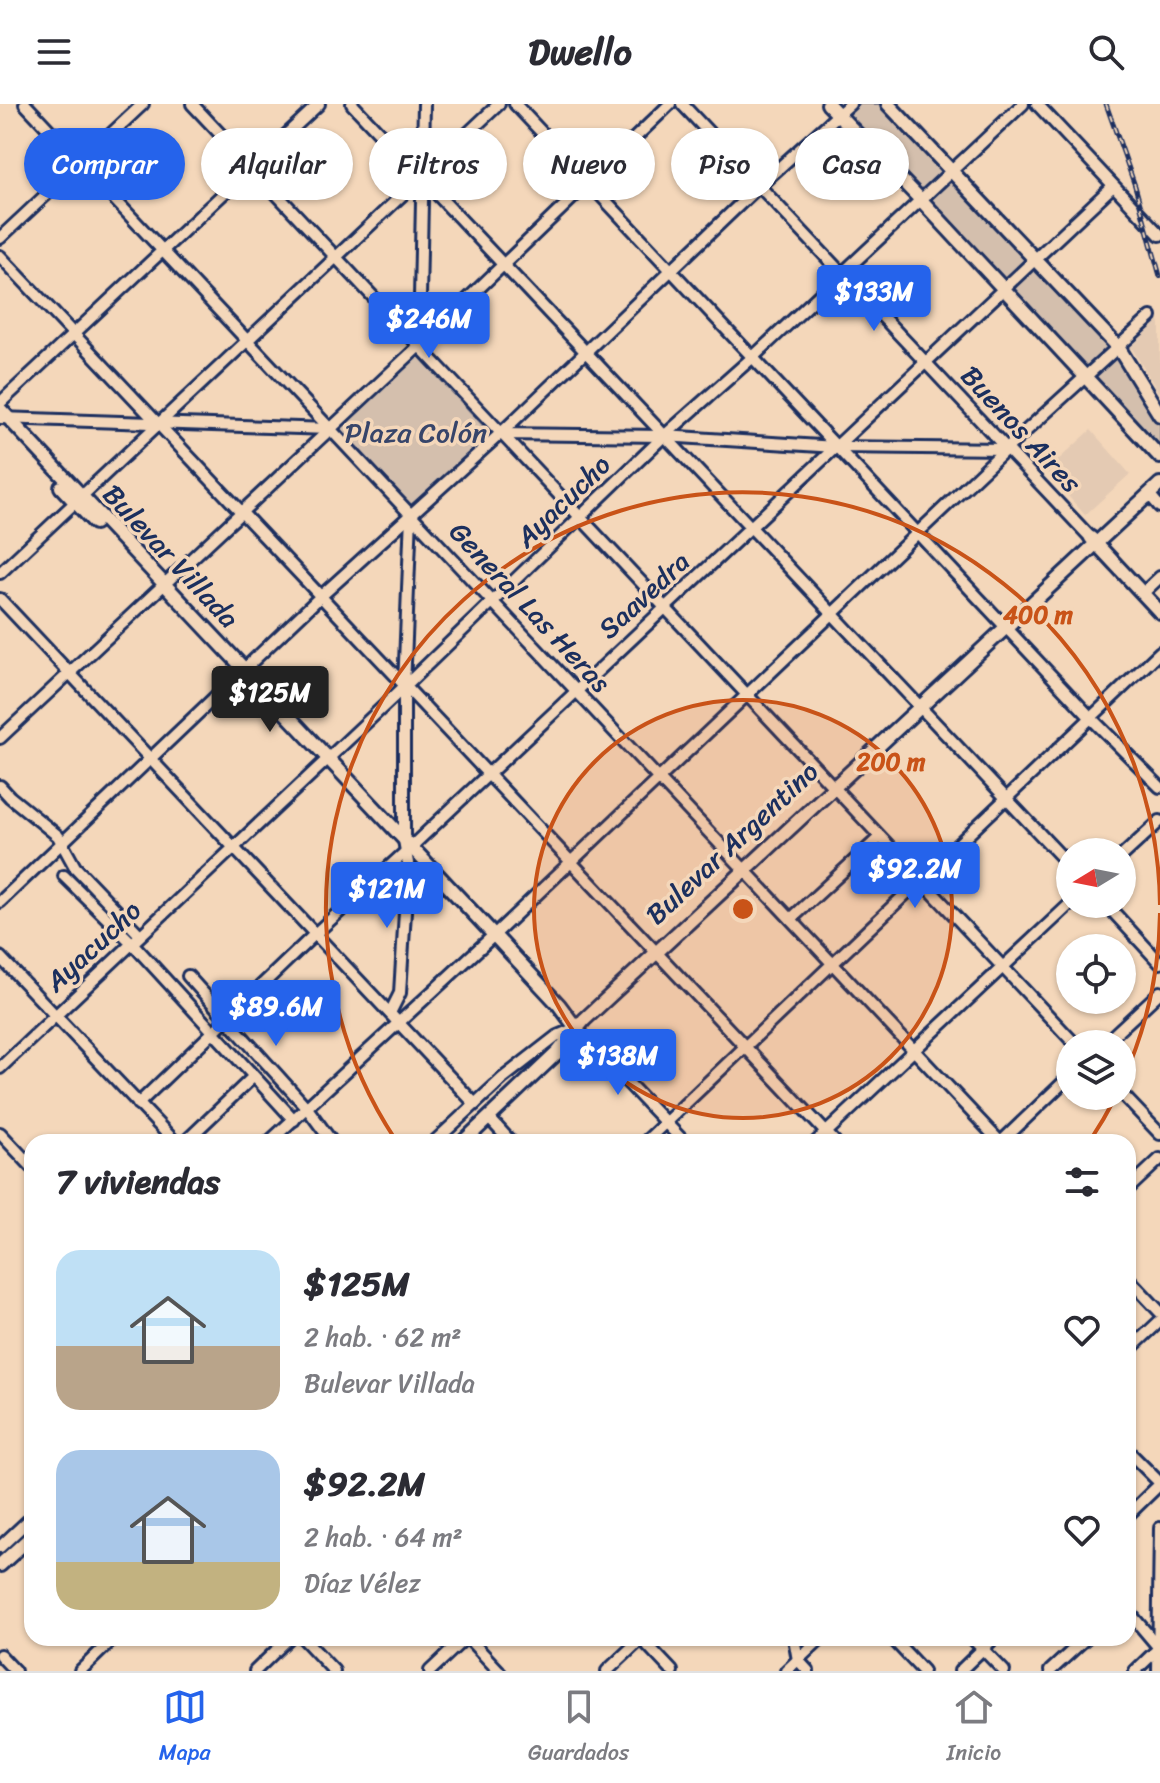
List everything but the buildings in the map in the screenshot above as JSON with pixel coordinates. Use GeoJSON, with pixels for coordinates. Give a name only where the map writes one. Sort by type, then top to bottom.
{"type":"FeatureCollection","features":[{"type":"Feature","properties":{"kind":"main road"},"geometry":{"type":"LineString","coordinates":[[828,104],[1159,454]]}},
{"type":"Feature","properties":{"kind":"main road"},"geometry":{"type":"LineString","coordinates":[[888,104],[1118,347],[1160,415]]}},
{"type":"Feature","properties":{"kind":"main road","name":"Bulevar Villada"},"geometry":{"type":"LineString","coordinates":[[2,414],[78,499],[407,846],[554,1009],[576,1022]]}},
{"type":"Feature","properties":{"kind":"main road","name":"Bulevar Argentino"},"geometry":{"type":"LineString","coordinates":[[472,1134],[563,1047],[576,1022],[918,706],[1093,541],[1160,473]]}},
{"type":"Feature","properties":{"kind":"main road","name":"Bulevar Argentino"},"geometry":{"type":"LineString","coordinates":[[1093,541],[1160,484]]}},
{"type":"Feature","properties":{"kind":"main road","name":"Buenos Aires"},"geometry":{"type":"LineString","coordinates":[[1093,541],[1160,612]]}},
{"type":"Feature","properties":{"kind":"main road"},"geometry":{"type":"LineString","coordinates":[[0,1565],[24,1543]]}},
{"type":"Feature","properties":{"kind":"street","name":"General Las Heras"},"geometry":{"type":"LineString","coordinates":[[25,104],[48,128]]}},
{"type":"Feature","properties":{"kind":"street"},"geometry":{"type":"LineString","coordinates":[[118,128],[143,104]]}},
{"type":"Feature","properties":{"kind":"street"},"geometry":{"type":"LineString","coordinates":[[192,104],[214,128]]}},
{"type":"Feature","properties":{"kind":"street"},"geometry":{"type":"LineString","coordinates":[[294,128],[319,104]]}},
{"type":"Feature","properties":{"kind":"street"},"geometry":{"type":"LineString","coordinates":[[352,104],[375,128]]}},
{"type":"Feature","properties":{"kind":"street"},"geometry":{"type":"LineString","coordinates":[[424,104],[424,128]]}},
{"type":"Feature","properties":{"kind":"street"},"geometry":{"type":"LineString","coordinates":[[474,128],[499,104]]}},
{"type":"Feature","properties":{"kind":"street"},"geometry":{"type":"LineString","coordinates":[[515,104],[537,128]]}},
{"type":"Feature","properties":{"kind":"street"},"geometry":{"type":"LineString","coordinates":[[645,128],[670,104]]}},
{"type":"Feature","properties":{"kind":"street","name":"Buenos Aires"},"geometry":{"type":"LineString","coordinates":[[682,104],[705,128]]}},
{"type":"Feature","properties":{"kind":"street"},"geometry":{"type":"LineString","coordinates":[[779,168],[850,104]]}},
{"type":"Feature","properties":{"kind":"street","name":"Ayacucho"},"geometry":{"type":"LineString","coordinates":[[0,1068],[236,847],[664,436],[753,357],[1023,104]]}},
{"type":"Feature","properties":{"kind":"street"},"geometry":{"type":"LineString","coordinates":[[1037,104],[1160,235]]}},
{"type":"Feature","properties":{"kind":"street","name":"Saavedra"},"geometry":{"type":"LineString","coordinates":[[138,1104],[407,846],[488,775],[1113,186]]}},
{"type":"Feature","properties":{"kind":"street"},"geometry":{"type":"LineString","coordinates":[[0,238],[41,200]]}},
{"type":"Feature","properties":{"kind":"street","name":"General Las Heras"},"geometry":{"type":"LineString","coordinates":[[115,200],[993,1134]]}},
{"type":"Feature","properties":{"kind":"street"},"geometry":{"type":"LineString","coordinates":[[2,414],[74,335],[218,200]]}},
{"type":"Feature","properties":{"kind":"street"},"geometry":{"type":"LineString","coordinates":[[282,200],[1062,1030]]}},
{"type":"Feature","properties":{"kind":"street"},"geometry":{"type":"LineString","coordinates":[[0,573],[398,200]]}},
{"type":"Feature","properties":{"kind":"street"},"geometry":{"type":"LineString","coordinates":[[419,346],[422,200]]}},
{"type":"Feature","properties":{"kind":"street"},"geometry":{"type":"LineString","coordinates":[[444,200],[1056,851]]}},
{"type":"Feature","properties":{"kind":"street"},"geometry":{"type":"LineString","coordinates":[[0,738],[571,200]]}},
{"type":"Feature","properties":{"kind":"street"},"geometry":{"type":"LineString","coordinates":[[605,200],[1003,625],[1160,787]]}},
{"type":"Feature","properties":{"kind":"street"},"geometry":{"type":"LineString","coordinates":[[0,902],[320,597],[500,434],[745,200]]}},
{"type":"Feature","properties":{"kind":"street","name":"Buenos Aires"},"geometry":{"type":"LineString","coordinates":[[772,200],[1093,541]]}},
{"type":"Feature","properties":{"kind":"street"},"geometry":{"type":"LineString","coordinates":[[0,256],[826,1132],[1056,917]]}},
{"type":"Feature","properties":{"kind":"street"},"geometry":{"type":"LineString","coordinates":[[278,1134],[394,1017],[491,937],[919,535],[1006,449],[1151,317]]}},
{"type":"Feature","properties":{"kind":"street"},"geometry":{"type":"LineString","coordinates":[[2,414],[157,424],[330,429]]}},
{"type":"Feature","properties":{"kind":"street"},"geometry":{"type":"LineString","coordinates":[[500,434],[664,436],[836,447],[1006,449]]}},
{"type":"Feature","properties":{"kind":"street"},"geometry":{"type":"LineString","coordinates":[[1149,494],[1160,507]]}},
{"type":"Feature","properties":{"kind":"street"},"geometry":{"type":"LineString","coordinates":[[394,1017],[400,993],[408,863],[404,687],[411,515]]}},
{"type":"Feature","properties":{"kind":"street"},"geometry":{"type":"LineString","coordinates":[[1143,593],[1160,577]]}},
{"type":"Feature","properties":{"kind":"street"},"geometry":{"type":"LineString","coordinates":[[0,599],[475,1104]]}},
{"type":"Feature","properties":{"kind":"street"},"geometry":{"type":"LineString","coordinates":[[654,1134],[1160,652]]}},
{"type":"Feature","properties":{"kind":"street"},"geometry":{"type":"LineString","coordinates":[[0,786],[63,844],[75,867],[213,1032],[294,1120]]}},
{"type":"Feature","properties":{"kind":"street"},"geometry":{"type":"LineString","coordinates":[[1136,843],[1160,821]]}},
{"type":"Feature","properties":{"kind":"street"},"geometry":{"type":"LineString","coordinates":[[791,919],[880,837]]}},
{"type":"Feature","properties":{"kind":"street"},"geometry":{"type":"LineString","coordinates":[[64,876],[136,939]]}},
{"type":"Feature","properties":{"kind":"street"},"geometry":{"type":"LineString","coordinates":[[1119,918],[1160,963]]}},
{"type":"Feature","properties":{"kind":"street"},"geometry":{"type":"LineString","coordinates":[[0,957],[167,1134]]}},
{"type":"Feature","properties":{"kind":"street"},"geometry":{"type":"LineString","coordinates":[[188,976],[328,1134]]}},
{"type":"Feature","properties":{"kind":"street"},"geometry":{"type":"LineString","coordinates":[[1119,1030],[1160,992]]}},
{"type":"Feature","properties":{"kind":"street"},"geometry":{"type":"LineString","coordinates":[[443,1134],[503,1078],[576,1022]]}},
{"type":"Feature","properties":{"kind":"street","name":"Bulevar Villada"},"geometry":{"type":"LineString","coordinates":[[576,1022],[676,1134]]}},
{"type":"Feature","properties":{"kind":"street"},"geometry":{"type":"LineString","coordinates":[[517,1069],[529,1080]]}},
{"type":"Feature","properties":{"kind":"street"},"geometry":{"type":"LineString","coordinates":[[193,1134],[253,1077]]}},
{"type":"Feature","properties":{"kind":"street"},"geometry":{"type":"LineString","coordinates":[[1009,1134],[1056,1089]]}},
{"type":"Feature","properties":{"kind":"street"},"geometry":{"type":"LineString","coordinates":[[1136,1109],[1160,1134]]}},
{"type":"Feature","properties":{"kind":"street"},"geometry":{"type":"LineString","coordinates":[[489,1118],[504,1134]]}},
{"type":"Feature","properties":{"kind":"street"},"geometry":{"type":"LineString","coordinates":[[0,1133],[24,1158]]}},
{"type":"Feature","properties":{"kind":"street"},"geometry":{"type":"LineString","coordinates":[[1136,1182],[1160,1159]]}},
{"type":"Feature","properties":{"kind":"street"},"geometry":{"type":"LineString","coordinates":[[1136,1286],[1160,1312]]}},
{"type":"Feature","properties":{"kind":"street"},"geometry":{"type":"LineString","coordinates":[[1136,1344],[1160,1321]]}},
{"type":"Feature","properties":{"kind":"street"},"geometry":{"type":"LineString","coordinates":[[1136,1459],[1160,1484],[1136,1507]]}},
{"type":"Feature","properties":{"kind":"street"},"geometry":{"type":"LineString","coordinates":[[0,1547],[24,1524]]}},
{"type":"Feature","properties":{"kind":"street"},"geometry":{"type":"LineString","coordinates":[[1158,1671],[1160,1528]]}},
{"type":"Feature","properties":{"kind":"street"},"geometry":{"type":"LineString","coordinates":[[1136,1620],[1160,1648]]}},
{"type":"Feature","properties":{"kind":"street"},"geometry":{"type":"LineString","coordinates":[[80,1671],[106,1646]]}},
{"type":"Feature","properties":{"kind":"street"},"geometry":{"type":"LineString","coordinates":[[255,1671],[281,1646]]}},
{"type":"Feature","properties":{"kind":"street"},"geometry":{"type":"LineString","coordinates":[[311,1646],[334,1671]]}},
{"type":"Feature","properties":{"kind":"street"},"geometry":{"type":"LineString","coordinates":[[430,1671],[458,1646]]}},
{"type":"Feature","properties":{"kind":"street"},"geometry":{"type":"LineString","coordinates":[[475,1646],[499,1671]]}},
{"type":"Feature","properties":{"kind":"street"},"geometry":{"type":"LineString","coordinates":[[607,1671],[633,1646]]}},
{"type":"Feature","properties":{"kind":"street"},"geometry":{"type":"LineString","coordinates":[[649,1646],[672,1671]]}},
{"type":"Feature","properties":{"kind":"street"},"geometry":{"type":"LineString","coordinates":[[795,1646],[798,1660],[808,1671]]}},
{"type":"Feature","properties":{"kind":"street"},"geometry":{"type":"LineString","coordinates":[[786,1671],[813,1646]]}},
{"type":"Feature","properties":{"kind":"street"},"geometry":{"type":"LineString","coordinates":[[900,1646],[923,1671]]}},
{"type":"Feature","properties":{"kind":"street"},"geometry":{"type":"LineString","coordinates":[[980,1646],[1004,1671]]}},
{"type":"Feature","properties":{"kind":"street"},"geometry":{"type":"LineString","coordinates":[[960,1671],[986,1646]]}},
{"type":"Feature","properties":{"kind":"street"},"geometry":{"type":"LineString","coordinates":[[1050,1671],[1077,1646]]}},
{"type":"Feature","properties":{"kind":"street"},"geometry":{"type":"LineString","coordinates":[[1135,1671],[1160,1648]]}},
{"type":"Feature","properties":{"kind":"street"},"geometry":{"type":"LineString","coordinates":[[0,1655],[15,1671]]}},
{"type":"Feature","properties":{"kind":"shaded area"},"geometry":{"type":"Polygon","coordinates":[[[1159,320],[1160,324],[1160,395],[1131,347],[1159,320]]]}},
{"type":"Feature","properties":{"kind":"shaded area"},"geometry":{"type":"Polygon","coordinates":[[[1091,430],[1130,474],[1085,515],[1046,471],[1091,430]]]}},
{"type":"Feature","properties":{"kind":"green space"},"geometry":{"type":"Polygon","coordinates":[[[856,104],[882,104],[905,128],[857,128],[845,115],[856,104]]]}},
{"type":"Feature","properties":{"kind":"green space"},"geometry":{"type":"Polygon","coordinates":[[[909,132],[946,171],[921,195],[909,182],[909,132]]]}},
{"type":"Feature","properties":{"kind":"green space"},"geometry":{"type":"Polygon","coordinates":[[[953,178],[1029,259],[1004,283],[927,202],[953,178]]]}},
{"type":"Feature","properties":{"kind":"green space"},"geometry":{"type":"Polygon","coordinates":[[[1036,267],[1112,347],[1087,371],[1010,291],[1036,267]]]}},
{"type":"Feature","properties":{"kind":"green space","name":"Plaza Colón"},"geometry":{"type":"Polygon","coordinates":[[[418,355],[492,435],[411,509],[340,429],[418,355]]]}},
{"type":"Feature","properties":{"kind":"green space"},"geometry":{"type":"Polygon","coordinates":[[[1116,355],[1160,425],[1160,450],[1093,378],[1116,355]]]}},
{"type":"Feature","properties":{"kind":"railway"},"geometry":{"type":"LineString","coordinates":[[1106,104],[1135,186],[1160,276]]}}]}
